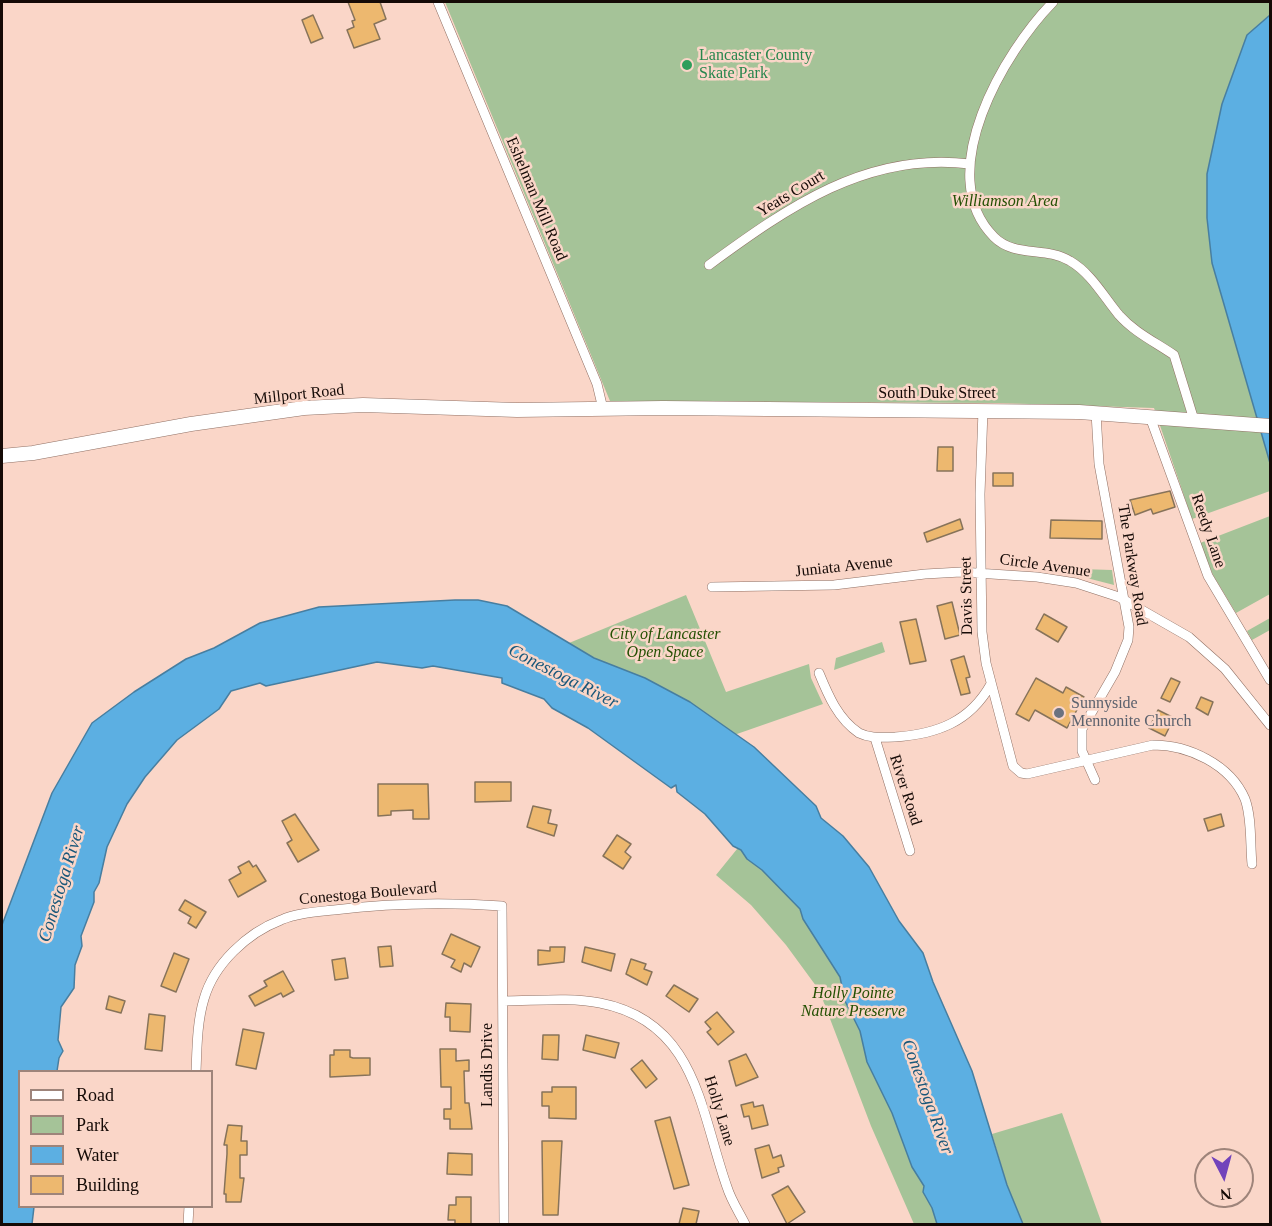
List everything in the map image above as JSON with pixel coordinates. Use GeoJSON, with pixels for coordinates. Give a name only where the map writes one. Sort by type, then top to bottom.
{"type":"FeatureCollection","features":[{"type":"Feature","properties":{"kind":"main road","name":"Millport Road"},"geometry":{"type":"LineString","coordinates":[[2,456],[33,453],[191,424],[304,408],[396,405],[517,410],[603,409]]}},
{"type":"Feature","properties":{"kind":"main road","name":"South Duke Street"},"geometry":{"type":"LineString","coordinates":[[603,409],[982,410],[1096,413],[1270,426]]}},
{"type":"Feature","properties":{"kind":"street","name":"Eshelman Mill Road"},"geometry":{"type":"LineString","coordinates":[[438,2],[597,384],[603,409]]}},
{"type":"Feature","properties":{"kind":"street"},"geometry":{"type":"LineString","coordinates":[[1053,2],[1034,22],[1014,51],[994,88],[982,118],[970,164],[969,184],[976,211],[994,237],[1015,249],[1056,254],[1071,261],[1083,270],[1134,329],[1174,355],[1194,420]]}},
{"type":"Feature","properties":{"kind":"street","name":"Yeats Court"},"geometry":{"type":"LineString","coordinates":[[709,265],[806,200],[848,179],[910,166],[970,164]]}},
{"type":"Feature","properties":{"kind":"street","name":"Davis Street"},"geometry":{"type":"LineString","coordinates":[[982,410],[979,572],[981,632],[991,684],[1013,766],[1021,774],[1087,759]]}},
{"type":"Feature","properties":{"kind":"street","name":"The Parkway Road"},"geometry":{"type":"LineString","coordinates":[[1095,780],[1082,752],[1080,740],[1082,729],[1115,672],[1128,640],[1129,627],[1099,464],[1096,413]]}},
{"type":"Feature","properties":{"kind":"street","name":"Reedy Lane"},"geometry":{"type":"LineString","coordinates":[[1150,417],[1208,576],[1270,680]]}},
{"type":"Feature","properties":{"kind":"street","name":"Juniata Avenue"},"geometry":{"type":"LineString","coordinates":[[712,588],[787,588],[925,573],[979,572]]}},
{"type":"Feature","properties":{"kind":"street","name":"Circle Avenue"},"geometry":{"type":"LineString","coordinates":[[979,572],[1077,583],[1125,601],[1204,649],[1225,669],[1270,725]]}},
{"type":"Feature","properties":{"kind":"street"},"geometry":{"type":"LineString","coordinates":[[819,673],[841,717],[860,733],[875,738],[904,736],[945,728],[969,713],[991,684]]}},
{"type":"Feature","properties":{"kind":"street","name":"River Road"},"geometry":{"type":"LineString","coordinates":[[875,738],[910,851]]}},
{"type":"Feature","properties":{"kind":"street"},"geometry":{"type":"LineString","coordinates":[[1087,759],[1135,748],[1166,745],[1198,754],[1211,761],[1231,779],[1245,799],[1252,864]]}},
{"type":"Feature","properties":{"kind":"street","name":"Conestoga Boulevard"},"geometry":{"type":"LineString","coordinates":[[196,1070],[201,1011],[208,988],[223,963],[240,945],[271,924],[299,915],[391,904],[462,902],[502,906]]}},
{"type":"Feature","properties":{"kind":"street","name":"Landis Drive"},"geometry":{"type":"LineString","coordinates":[[502,906],[504,1224]]}},
{"type":"Feature","properties":{"kind":"street","name":"Holly Lane"},"geometry":{"type":"LineString","coordinates":[[503,1001],[598,1003],[636,1016],[667,1038],[690,1069],[698,1088],[728,1190],[745,1224]]}},
{"type":"Feature","properties":{"kind":"street"},"geometry":{"type":"LineString","coordinates":[[188,1224],[189,1208]]}},
{"type":"Feature","properties":{"kind":"green space","name":"Williamson Area"},"geometry":{"type":"Polygon","coordinates":[[[445,2],[1270,2],[1270,15],[1247,35],[1222,104],[1207,174],[1207,218],[1212,263],[1270,463],[1270,491],[1192,519],[1154,408],[998,403],[610,401],[445,2]]]}},
{"type":"Feature","properties":{"kind":"green space"},"geometry":{"type":"Polygon","coordinates":[[[1270,516],[1270,594],[1236,613],[1213,575],[1200,543],[1270,516]]]}},
{"type":"Feature","properties":{"kind":"green space"},"geometry":{"type":"Polygon","coordinates":[[[1048,568],[1112,570],[1114,585],[1048,568]]]}},
{"type":"Feature","properties":{"kind":"green space","name":"City of Lancaster Open Space"},"geometry":{"type":"Polygon","coordinates":[[[686,595],[726,692],[809,664],[811,678],[823,704],[734,735],[670,691],[594,658],[569,643],[686,595]]]}},
{"type":"Feature","properties":{"kind":"green space"},"geometry":{"type":"Polygon","coordinates":[[[1270,618],[1270,630],[1252,640],[1247,631],[1270,618]]]}},
{"type":"Feature","properties":{"kind":"green space"},"geometry":{"type":"Polygon","coordinates":[[[882,642],[885,652],[834,670],[836,658],[882,642]]]}},
{"type":"Feature","properties":{"kind":"green space","name":"Holly Pointe Nature Preserve"},"geometry":{"type":"Polygon","coordinates":[[[750,833],[784,864],[967,1224],[914,1224],[871,1126],[819,990],[786,945],[751,905],[716,875],[750,833]]]}},
{"type":"Feature","properties":{"kind":"green space"},"geometry":{"type":"Polygon","coordinates":[[[1062,1113],[1102,1224],[1023,1224],[1007,1185],[992,1134],[1062,1113]]]}},
{"type":"Feature","properties":{"kind":"water"},"geometry":{"type":"Polygon","coordinates":[[[1270,15],[1270,463],[1212,263],[1207,218],[1207,174],[1222,104],[1247,35],[1270,15]]]}},
{"type":"Feature","properties":{"kind":"water","name":"Conestoga River"},"geometry":{"type":"Polygon","coordinates":[[[455,600],[478,600],[507,606],[594,658],[645,678],[690,702],[754,747],[816,806],[821,818],[843,836],[869,867],[899,921],[923,953],[933,982],[972,1071],[1007,1185],[1023,1224],[937,1224],[932,1208],[923,1192],[924,1186],[912,1167],[892,1113],[867,1062],[860,1031],[845,1001],[840,977],[803,919],[800,909],[762,870],[747,859],[741,850],[733,846],[705,814],[677,792],[676,785],[671,788],[588,728],[552,708],[544,699],[502,683],[502,678],[433,666],[422,668],[377,662],[266,686],[260,683],[231,691],[219,709],[177,740],[145,777],[127,804],[107,847],[99,883],[94,892],[94,902],[81,936],[82,946],[75,965],[74,988],[61,1007],[58,1040],[63,1051],[57,1070],[18,1070],[18,1208],[34,1208],[32,1224],[2,1224],[2,925],[52,793],[92,723],[134,692],[186,659],[214,648],[260,623],[319,607],[455,600]]]}},
{"type":"Feature","properties":{"kind":"building"},"geometry":{"type":"Polygon","coordinates":[[[348,2],[380,2],[386,19],[374,24],[380,39],[354,48],[347,30],[354,27],[352,21],[355,20],[348,2]]]}},
{"type":"Feature","properties":{"kind":"building"},"geometry":{"type":"Polygon","coordinates":[[[313,15],[323,38],[311,43],[302,20],[313,15]]]}},
{"type":"Feature","properties":{"kind":"building"},"geometry":{"type":"Polygon","coordinates":[[[938,447],[953,447],[953,471],[937,471],[938,447]]]}},
{"type":"Feature","properties":{"kind":"building"},"geometry":{"type":"Polygon","coordinates":[[[993,473],[1013,473],[1013,486],[993,486],[993,473]]]}},
{"type":"Feature","properties":{"kind":"building"},"geometry":{"type":"Polygon","coordinates":[[[1170,491],[1175,507],[1153,514],[1151,509],[1135,515],[1130,500],[1170,491]]]}},
{"type":"Feature","properties":{"kind":"building"},"geometry":{"type":"Polygon","coordinates":[[[960,519],[963,529],[927,542],[924,533],[960,519]]]}},
{"type":"Feature","properties":{"kind":"building"},"geometry":{"type":"Polygon","coordinates":[[[1051,520],[1102,521],[1102,539],[1050,538],[1051,520]]]}},
{"type":"Feature","properties":{"kind":"building"},"geometry":{"type":"Polygon","coordinates":[[[952,602],[960,635],[945,639],[937,606],[952,602]]]}},
{"type":"Feature","properties":{"kind":"building"},"geometry":{"type":"Polygon","coordinates":[[[1044,614],[1067,627],[1058,642],[1036,629],[1044,614]]]}},
{"type":"Feature","properties":{"kind":"building"},"geometry":{"type":"Polygon","coordinates":[[[916,619],[926,661],[910,664],[900,622],[916,619]]]}},
{"type":"Feature","properties":{"kind":"building"},"geometry":{"type":"Polygon","coordinates":[[[964,656],[970,677],[966,678],[970,693],[961,695],[951,660],[964,656]]]}},
{"type":"Feature","properties":{"kind":"building"},"geometry":{"type":"Polygon","coordinates":[[[1036,678],[1063,693],[1066,687],[1084,697],[1067,728],[1035,710],[1029,721],[1016,714],[1036,678]]]}},
{"type":"Feature","properties":{"kind":"building"},"geometry":{"type":"Polygon","coordinates":[[[1171,678],[1180,682],[1170,702],[1161,698],[1171,678]]]}},
{"type":"Feature","properties":{"kind":"building"},"geometry":{"type":"Polygon","coordinates":[[[1201,697],[1213,702],[1208,715],[1196,708],[1201,697]]]}},
{"type":"Feature","properties":{"kind":"building"},"geometry":{"type":"Polygon","coordinates":[[[1158,710],[1174,718],[1165,736],[1149,728],[1158,710]]]}},
{"type":"Feature","properties":{"kind":"building"},"geometry":{"type":"Polygon","coordinates":[[[475,782],[511,782],[511,801],[475,802],[475,782]]]}},
{"type":"Feature","properties":{"kind":"building"},"geometry":{"type":"Polygon","coordinates":[[[378,784],[428,784],[429,819],[413,819],[413,810],[391,811],[391,815],[378,816],[378,784]]]}},
{"type":"Feature","properties":{"kind":"building"},"geometry":{"type":"Polygon","coordinates":[[[533,806],[551,810],[548,823],[557,825],[554,836],[527,827],[533,806]]]}},
{"type":"Feature","properties":{"kind":"building"},"geometry":{"type":"Polygon","coordinates":[[[295,814],[319,850],[298,862],[287,843],[292,840],[282,821],[295,814]]]}},
{"type":"Feature","properties":{"kind":"building"},"geometry":{"type":"Polygon","coordinates":[[[1221,814],[1224,826],[1208,831],[1204,819],[1221,814]]]}},
{"type":"Feature","properties":{"kind":"building"},"geometry":{"type":"Polygon","coordinates":[[[617,835],[631,844],[625,852],[631,857],[623,869],[603,856],[617,835]]]}},
{"type":"Feature","properties":{"kind":"building"},"geometry":{"type":"Polygon","coordinates":[[[249,861],[253,867],[256,865],[266,881],[238,897],[229,880],[241,873],[238,867],[249,861]]]}},
{"type":"Feature","properties":{"kind":"building"},"geometry":{"type":"Polygon","coordinates":[[[185,900],[206,912],[196,928],[188,923],[191,917],[179,910],[185,900]]]}},
{"type":"Feature","properties":{"kind":"building"},"geometry":{"type":"Polygon","coordinates":[[[451,934],[480,947],[471,967],[464,963],[461,972],[451,967],[455,960],[442,954],[451,934]]]}},
{"type":"Feature","properties":{"kind":"building"},"geometry":{"type":"Polygon","coordinates":[[[391,946],[393,966],[380,967],[378,947],[391,946]]]}},
{"type":"Feature","properties":{"kind":"building"},"geometry":{"type":"Polygon","coordinates":[[[550,947],[565,947],[564,962],[538,965],[538,950],[550,951],[550,947]]]}},
{"type":"Feature","properties":{"kind":"building"},"geometry":{"type":"Polygon","coordinates":[[[585,947],[615,954],[611,971],[582,962],[585,947]]]}},
{"type":"Feature","properties":{"kind":"building"},"geometry":{"type":"Polygon","coordinates":[[[174,953],[189,959],[176,992],[161,986],[174,953]]]}},
{"type":"Feature","properties":{"kind":"building"},"geometry":{"type":"Polygon","coordinates":[[[345,958],[348,978],[335,980],[332,960],[345,958]]]}},
{"type":"Feature","properties":{"kind":"building"},"geometry":{"type":"Polygon","coordinates":[[[631,959],[646,964],[644,969],[652,972],[647,985],[626,974],[631,959]]]}},
{"type":"Feature","properties":{"kind":"building"},"geometry":{"type":"Polygon","coordinates":[[[283,971],[294,991],[283,997],[281,993],[255,1006],[249,996],[267,986],[264,981],[283,971]]]}},
{"type":"Feature","properties":{"kind":"building"},"geometry":{"type":"Polygon","coordinates":[[[674,985],[698,999],[689,1012],[666,996],[674,985]]]}},
{"type":"Feature","properties":{"kind":"building"},"geometry":{"type":"Polygon","coordinates":[[[109,996],[125,1001],[121,1013],[106,1009],[109,996]]]}},
{"type":"Feature","properties":{"kind":"building"},"geometry":{"type":"Polygon","coordinates":[[[446,1003],[471,1004],[470,1032],[450,1031],[450,1017],[445,1017],[446,1003]]]}},
{"type":"Feature","properties":{"kind":"building"},"geometry":{"type":"Polygon","coordinates":[[[717,1012],[734,1032],[718,1045],[707,1032],[711,1029],[705,1022],[717,1012]]]}},
{"type":"Feature","properties":{"kind":"building"},"geometry":{"type":"Polygon","coordinates":[[[149,1014],[165,1016],[162,1051],[145,1049],[149,1014]]]}},
{"type":"Feature","properties":{"kind":"building"},"geometry":{"type":"Polygon","coordinates":[[[243,1029],[264,1033],[256,1069],[236,1065],[243,1029]]]}},
{"type":"Feature","properties":{"kind":"building"},"geometry":{"type":"Polygon","coordinates":[[[543,1035],[559,1035],[558,1060],[542,1059],[543,1035]]]}},
{"type":"Feature","properties":{"kind":"building"},"geometry":{"type":"Polygon","coordinates":[[[586,1035],[619,1043],[615,1058],[583,1050],[586,1035]]]}},
{"type":"Feature","properties":{"kind":"building"},"geometry":{"type":"Polygon","coordinates":[[[440,1049],[456,1049],[456,1061],[469,1060],[469,1071],[464,1071],[465,1103],[469,1103],[472,1129],[450,1129],[450,1119],[444,1119],[444,1109],[451,1109],[451,1087],[441,1087],[440,1049]]]}},
{"type":"Feature","properties":{"kind":"building"},"geometry":{"type":"Polygon","coordinates":[[[334,1050],[350,1050],[350,1057],[353,1058],[370,1058],[370,1075],[330,1077],[330,1055],[334,1055],[334,1050]]]}},
{"type":"Feature","properties":{"kind":"building"},"geometry":{"type":"Polygon","coordinates":[[[746,1054],[758,1077],[736,1086],[729,1061],[746,1054]]]}},
{"type":"Feature","properties":{"kind":"building"},"geometry":{"type":"Polygon","coordinates":[[[642,1060],[657,1079],[646,1088],[631,1069],[642,1060]]]}},
{"type":"Feature","properties":{"kind":"building"},"geometry":{"type":"Polygon","coordinates":[[[552,1087],[576,1087],[576,1119],[549,1118],[549,1106],[542,1106],[542,1092],[552,1092],[552,1087]]]}},
{"type":"Feature","properties":{"kind":"building"},"geometry":{"type":"Polygon","coordinates":[[[753,1102],[754,1107],[763,1105],[768,1125],[752,1129],[749,1116],[744,1117],[741,1105],[753,1102]]]}},
{"type":"Feature","properties":{"kind":"building"},"geometry":{"type":"Polygon","coordinates":[[[670,1117],[689,1185],[674,1189],[655,1121],[670,1117]]]}},
{"type":"Feature","properties":{"kind":"building"},"geometry":{"type":"Polygon","coordinates":[[[228,1125],[242,1126],[241,1141],[247,1141],[247,1155],[240,1155],[240,1178],[244,1178],[241,1202],[226,1202],[226,1194],[224,1194],[227,1145],[224,1145],[228,1125]]]}},
{"type":"Feature","properties":{"kind":"building"},"geometry":{"type":"Polygon","coordinates":[[[542,1141],[562,1141],[558,1215],[543,1215],[542,1141]]]}},
{"type":"Feature","properties":{"kind":"building"},"geometry":{"type":"Polygon","coordinates":[[[769,1145],[773,1158],[781,1155],[784,1166],[778,1168],[779,1172],[762,1178],[755,1149],[769,1145]]]}},
{"type":"Feature","properties":{"kind":"building"},"geometry":{"type":"Polygon","coordinates":[[[448,1153],[472,1154],[472,1175],[447,1174],[448,1153]]]}},
{"type":"Feature","properties":{"kind":"building"},"geometry":{"type":"Polygon","coordinates":[[[788,1186],[805,1212],[787,1224],[772,1195],[788,1186]]]}},
{"type":"Feature","properties":{"kind":"building"},"geometry":{"type":"Polygon","coordinates":[[[456,1197],[471,1197],[471,1224],[455,1224],[455,1220],[448,1220],[449,1205],[456,1205],[456,1197]]]}},
{"type":"Feature","properties":{"kind":"building"},"geometry":{"type":"Polygon","coordinates":[[[683,1208],[699,1211],[696,1224],[679,1224],[683,1208]]]}},
{"type":"Feature","properties":{"kind":"place","name":"Lancaster County Skate Park"},"geometry":{"type":"Point","coordinates":[687,65]}},
{"type":"Feature","properties":{"kind":"place","name":"Sunnyside Mennonite Church"},"geometry":{"type":"Point","coordinates":[1059,713]}}]}
